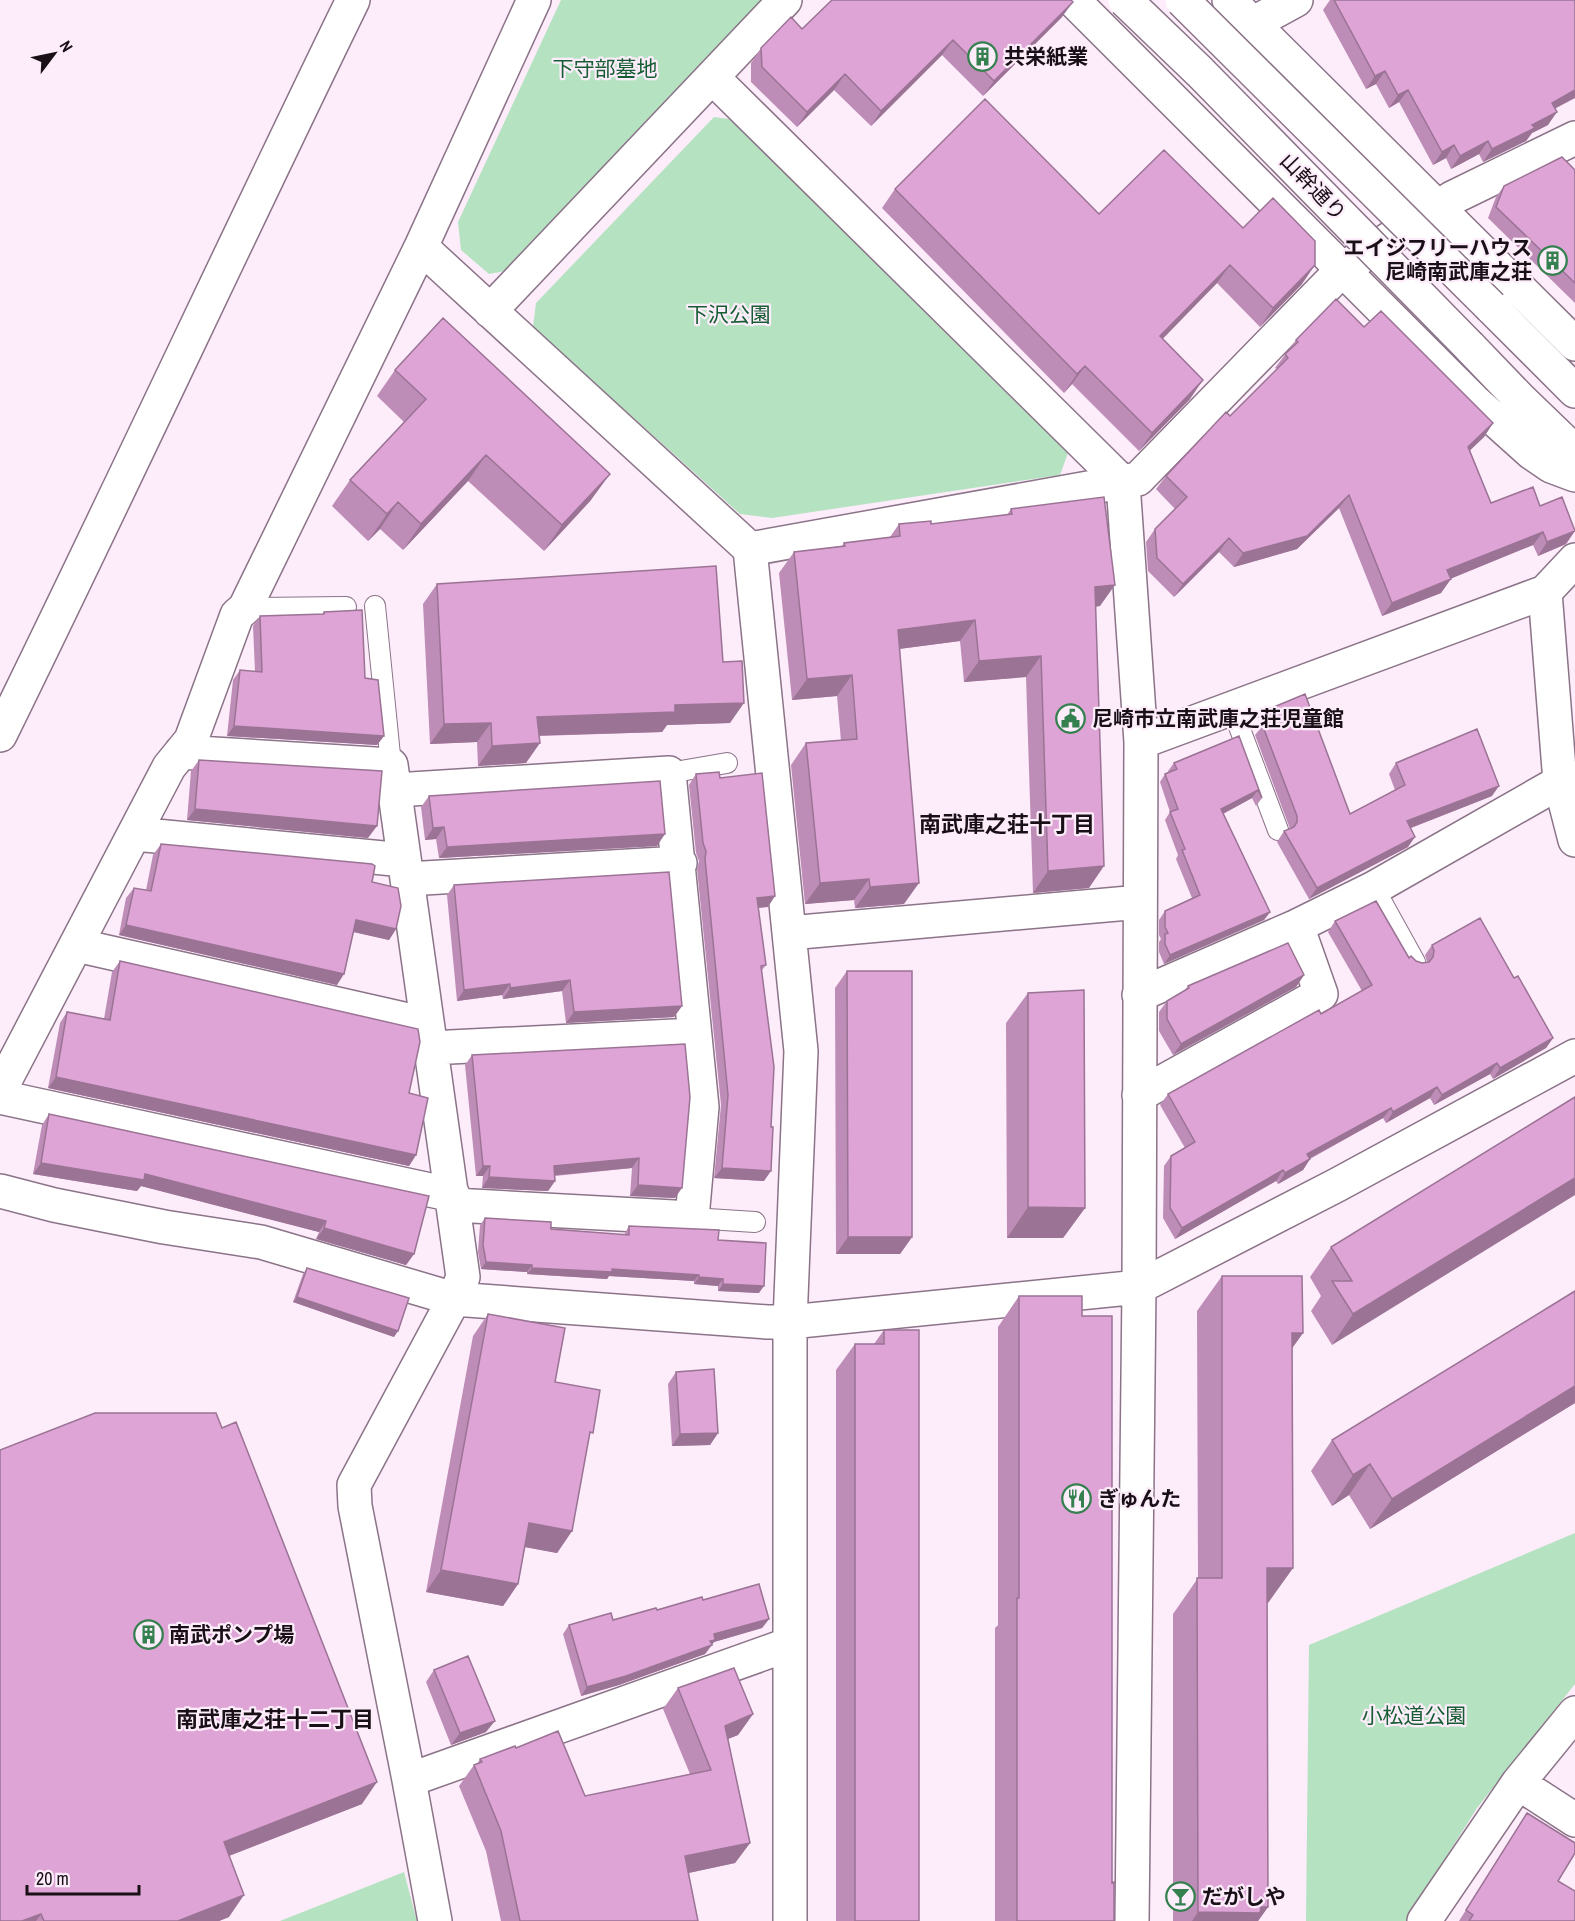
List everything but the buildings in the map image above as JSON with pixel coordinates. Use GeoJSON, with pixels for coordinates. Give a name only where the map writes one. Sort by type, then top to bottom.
{"type":"FeatureCollection","features":[{"type":"Feature","properties":{"kind":"street"},"geometry":{"type":"LineString","coordinates":[[0,735],[83,568],[212,292],[353,0]]}},
{"type":"Feature","properties":{"kind":"street"},"geometry":{"type":"LineString","coordinates":[[0,1090],[169,767],[191,741],[237,615],[245,608],[421,247],[534,0]]}},
{"type":"Feature","properties":{"kind":"street"},"geometry":{"type":"LineString","coordinates":[[490,311],[785,0]]}},
{"type":"Feature","properties":{"kind":"street"},"geometry":{"type":"LineString","coordinates":[[1073,0],[1474,401],[1532,453],[1551,466],[1575,475]]}},
{"type":"Feature","properties":{"kind":"street","name":"山幹通り"},"geometry":{"type":"LineString","coordinates":[[1125,0],[1200,72],[1521,400],[1575,452]]}},
{"type":"Feature","properties":{"kind":"street","name":"山幹通り"},"geometry":{"type":"LineString","coordinates":[[1182,0],[1575,391]]}},
{"type":"Feature","properties":{"kind":"street"},"geometry":{"type":"LineString","coordinates":[[1229,0],[1575,344]]}},
{"type":"Feature","properties":{"kind":"street"},"geometry":{"type":"LineString","coordinates":[[1252,24],[1296,0]]}},
{"type":"Feature","properties":{"kind":"street"},"geometry":{"type":"LineString","coordinates":[[713,78],[1123,483],[1141,742],[1139,1287],[1132,1921]]}},
{"type":"Feature","properties":{"kind":"street"},"geometry":{"type":"LineString","coordinates":[[750,549],[1138,479],[1343,269],[1452,198],[1575,138]]}},
{"type":"Feature","properties":{"kind":"street"},"geometry":{"type":"LineString","coordinates":[[421,247],[750,549],[801,1051],[790,1322],[790,1921]]}},
{"type":"Feature","properties":{"kind":"street"},"geometry":{"type":"LineString","coordinates":[[1141,742],[1545,592],[1575,560]]}},
{"type":"Feature","properties":{"kind":"street"},"geometry":{"type":"LineString","coordinates":[[1545,592],[1575,840]]}},
{"type":"Feature","properties":{"kind":"street"},"geometry":{"type":"LineString","coordinates":[[0,1097],[453,1200],[692,1218],[702,1107],[680,863],[669,773],[393,777],[181,752]]}},
{"type":"Feature","properties":{"kind":"street"},"geometry":{"type":"LineString","coordinates":[[393,777],[463,1277],[454,1299],[354,1485],[354,1506],[435,1921]]}},
{"type":"Feature","properties":{"kind":"street"},"geometry":{"type":"LineString","coordinates":[[1139,995],[1297,926],[1374,888],[1567,782]]}},
{"type":"Feature","properties":{"kind":"street"},"geometry":{"type":"LineString","coordinates":[[135,834],[405,870],[680,863]]}},
{"type":"Feature","properties":{"kind":"street"},"geometry":{"type":"LineString","coordinates":[[789,933],[1140,902]]}},
{"type":"Feature","properties":{"kind":"street"},"geometry":{"type":"LineString","coordinates":[[1139,1095],[1321,994],[1297,926]]}},
{"type":"Feature","properties":{"kind":"street"},"geometry":{"type":"LineString","coordinates":[[76,945],[428,1036],[694,1035]]}},
{"type":"Feature","properties":{"kind":"street"},"geometry":{"type":"LineString","coordinates":[[0,1191],[54,1205],[153,1225],[261,1242],[454,1299],[790,1322],[1139,1287],[1347,1179],[1575,1056]]}},
{"type":"Feature","properties":{"kind":"street"},"geometry":{"type":"LineString","coordinates":[[409,1780],[790,1644]]}},
{"type":"Feature","properties":{"kind":"street"},"geometry":{"type":"LineString","coordinates":[[1424,1921],[1518,1784],[1575,1713]]}},
{"type":"Feature","properties":{"kind":"street"},"geometry":{"type":"LineString","coordinates":[[1518,1784],[1575,1820]]}},
{"type":"Feature","properties":{"kind":"lane"},"geometry":{"type":"LineString","coordinates":[[375,606],[393,777]]}},
{"type":"Feature","properties":{"kind":"lane"},"geometry":{"type":"LineString","coordinates":[[245,608],[346,607]]}},
{"type":"Feature","properties":{"kind":"lane"},"geometry":{"type":"LineString","coordinates":[[1232,708],[1278,830]]}},
{"type":"Feature","properties":{"kind":"lane"},"geometry":{"type":"LineString","coordinates":[[669,773],[728,763]]}},
{"type":"Feature","properties":{"kind":"lane"},"geometry":{"type":"LineString","coordinates":[[1374,888],[1415,962]]}},
{"type":"Feature","properties":{"kind":"lane"},"geometry":{"type":"LineString","coordinates":[[692,1218],[754,1222]]}},
{"type":"Feature","properties":{"kind":"green space","name":"下守部墓地"},"geometry":{"type":"Polygon","coordinates":[[[561,0],[768,0],[505,271],[489,274],[461,250],[458,222],[561,0]]]}},
{"type":"Feature","properties":{"kind":"green space","name":"下沢公園"},"geometry":{"type":"Polygon","coordinates":[[[714,117],[730,119],[1068,453],[1060,475],[772,518],[740,514],[533,327],[536,303],[714,117]]]}},
{"type":"Feature","properties":{"kind":"green space","name":"小松道公園"},"geometry":{"type":"Polygon","coordinates":[[[1575,1533],[1575,1684],[1477,1808],[1406,1921],[1306,1921],[1309,1645],[1575,1533]]]}},
{"type":"Feature","properties":{"kind":"green space"},"geometry":{"type":"Polygon","coordinates":[[[404,1872],[417,1921],[280,1921],[404,1872]]]}},
{"type":"Feature","properties":{"kind":"place","name":"共栄紙業"},"geometry":{"type":"Point","coordinates":[983,57]}},
{"type":"Feature","properties":{"kind":"place","name":"エイジフリーハウス 尼崎南武庫之荘"},"geometry":{"type":"Point","coordinates":[1553,260]}},
{"type":"Feature","properties":{"kind":"place","name":"尼崎市立南武庫之荘児童館"},"geometry":{"type":"Point","coordinates":[1071,719]}},
{"type":"Feature","properties":{"kind":"place","name":"ぎゅんた"},"geometry":{"type":"Point","coordinates":[1077,1499]}},
{"type":"Feature","properties":{"kind":"place","name":"南武ポンプ場"},"geometry":{"type":"Point","coordinates":[148,1635]}},
{"type":"Feature","properties":{"kind":"place","name":"だがしや"},"geometry":{"type":"Point","coordinates":[1181,1897]}},
{"type":"Feature","properties":{"kind":"district","name":"南武庫之荘十丁目"},"geometry":{"type":"Point","coordinates":[1007,824]}},
{"type":"Feature","properties":{"kind":"district","name":"南武庫之荘十二丁目"},"geometry":{"type":"Point","coordinates":[275,1719]}}]}
